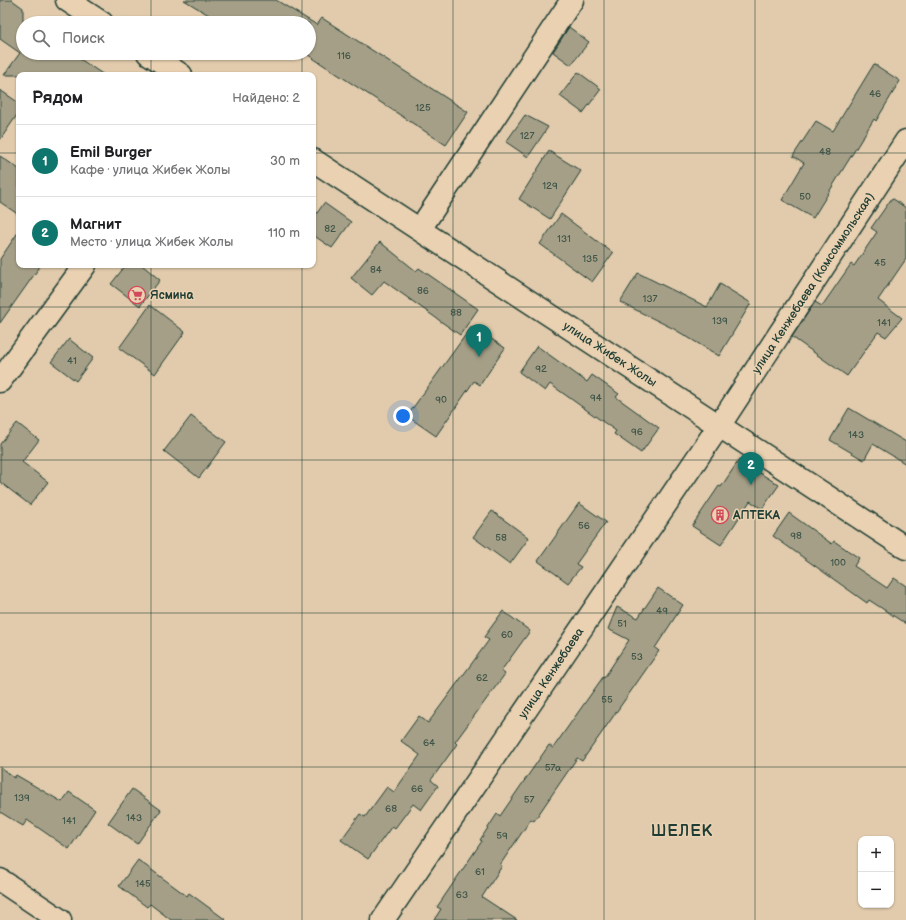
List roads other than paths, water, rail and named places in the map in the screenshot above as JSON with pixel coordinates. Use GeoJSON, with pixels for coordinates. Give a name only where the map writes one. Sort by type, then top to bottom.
{"type":"FeatureCollection","features":[{"type":"Feature","properties":{"kind":"street"},"geometry":{"type":"LineString","coordinates":[[67,0],[91,16]]}},
{"type":"Feature","properties":{"kind":"street"},"geometry":{"type":"LineString","coordinates":[[420,229],[572,0]]}},
{"type":"Feature","properties":{"kind":"street"},"geometry":{"type":"LineString","coordinates":[[158,60],[176,72]]}},
{"type":"Feature","properties":{"kind":"street","name":"улица Кенжебаева (Комсоммольская)"},"geometry":{"type":"LineString","coordinates":[[719,426],[906,141]]}},
{"type":"Feature","properties":{"kind":"street","name":"улица Жибек Жолы"},"geometry":{"type":"LineString","coordinates":[[316,162],[906,548]]}},
{"type":"Feature","properties":{"kind":"street"},"geometry":{"type":"LineString","coordinates":[[0,381],[83,268]]}},
{"type":"Feature","properties":{"kind":"street","name":"улица Кенжебаева"},"geometry":{"type":"LineString","coordinates":[[383,920],[719,426]]}},
{"type":"Feature","properties":{"kind":"street"},"geometry":{"type":"LineString","coordinates":[[0,880],[60,920]]}},
{"type":"Feature","properties":{"kind":"place","name":"Ясмина"},"geometry":{"type":"Point","coordinates":[137,295]}},
{"type":"Feature","properties":{"kind":"place","name":"Emil Burger"},"geometry":{"type":"Point","coordinates":[479,357]}},
{"type":"Feature","properties":{"kind":"place","name":"Магнит"},"geometry":{"type":"Point","coordinates":[751,485]}},
{"type":"Feature","properties":{"kind":"place","name":"АПТЕКА"},"geometry":{"type":"Point","coordinates":[720,515]}},
{"type":"Feature","properties":{"kind":"district","name":"ШЕЛЕК"},"geometry":{"type":"Point","coordinates":[682,830]}}]}
